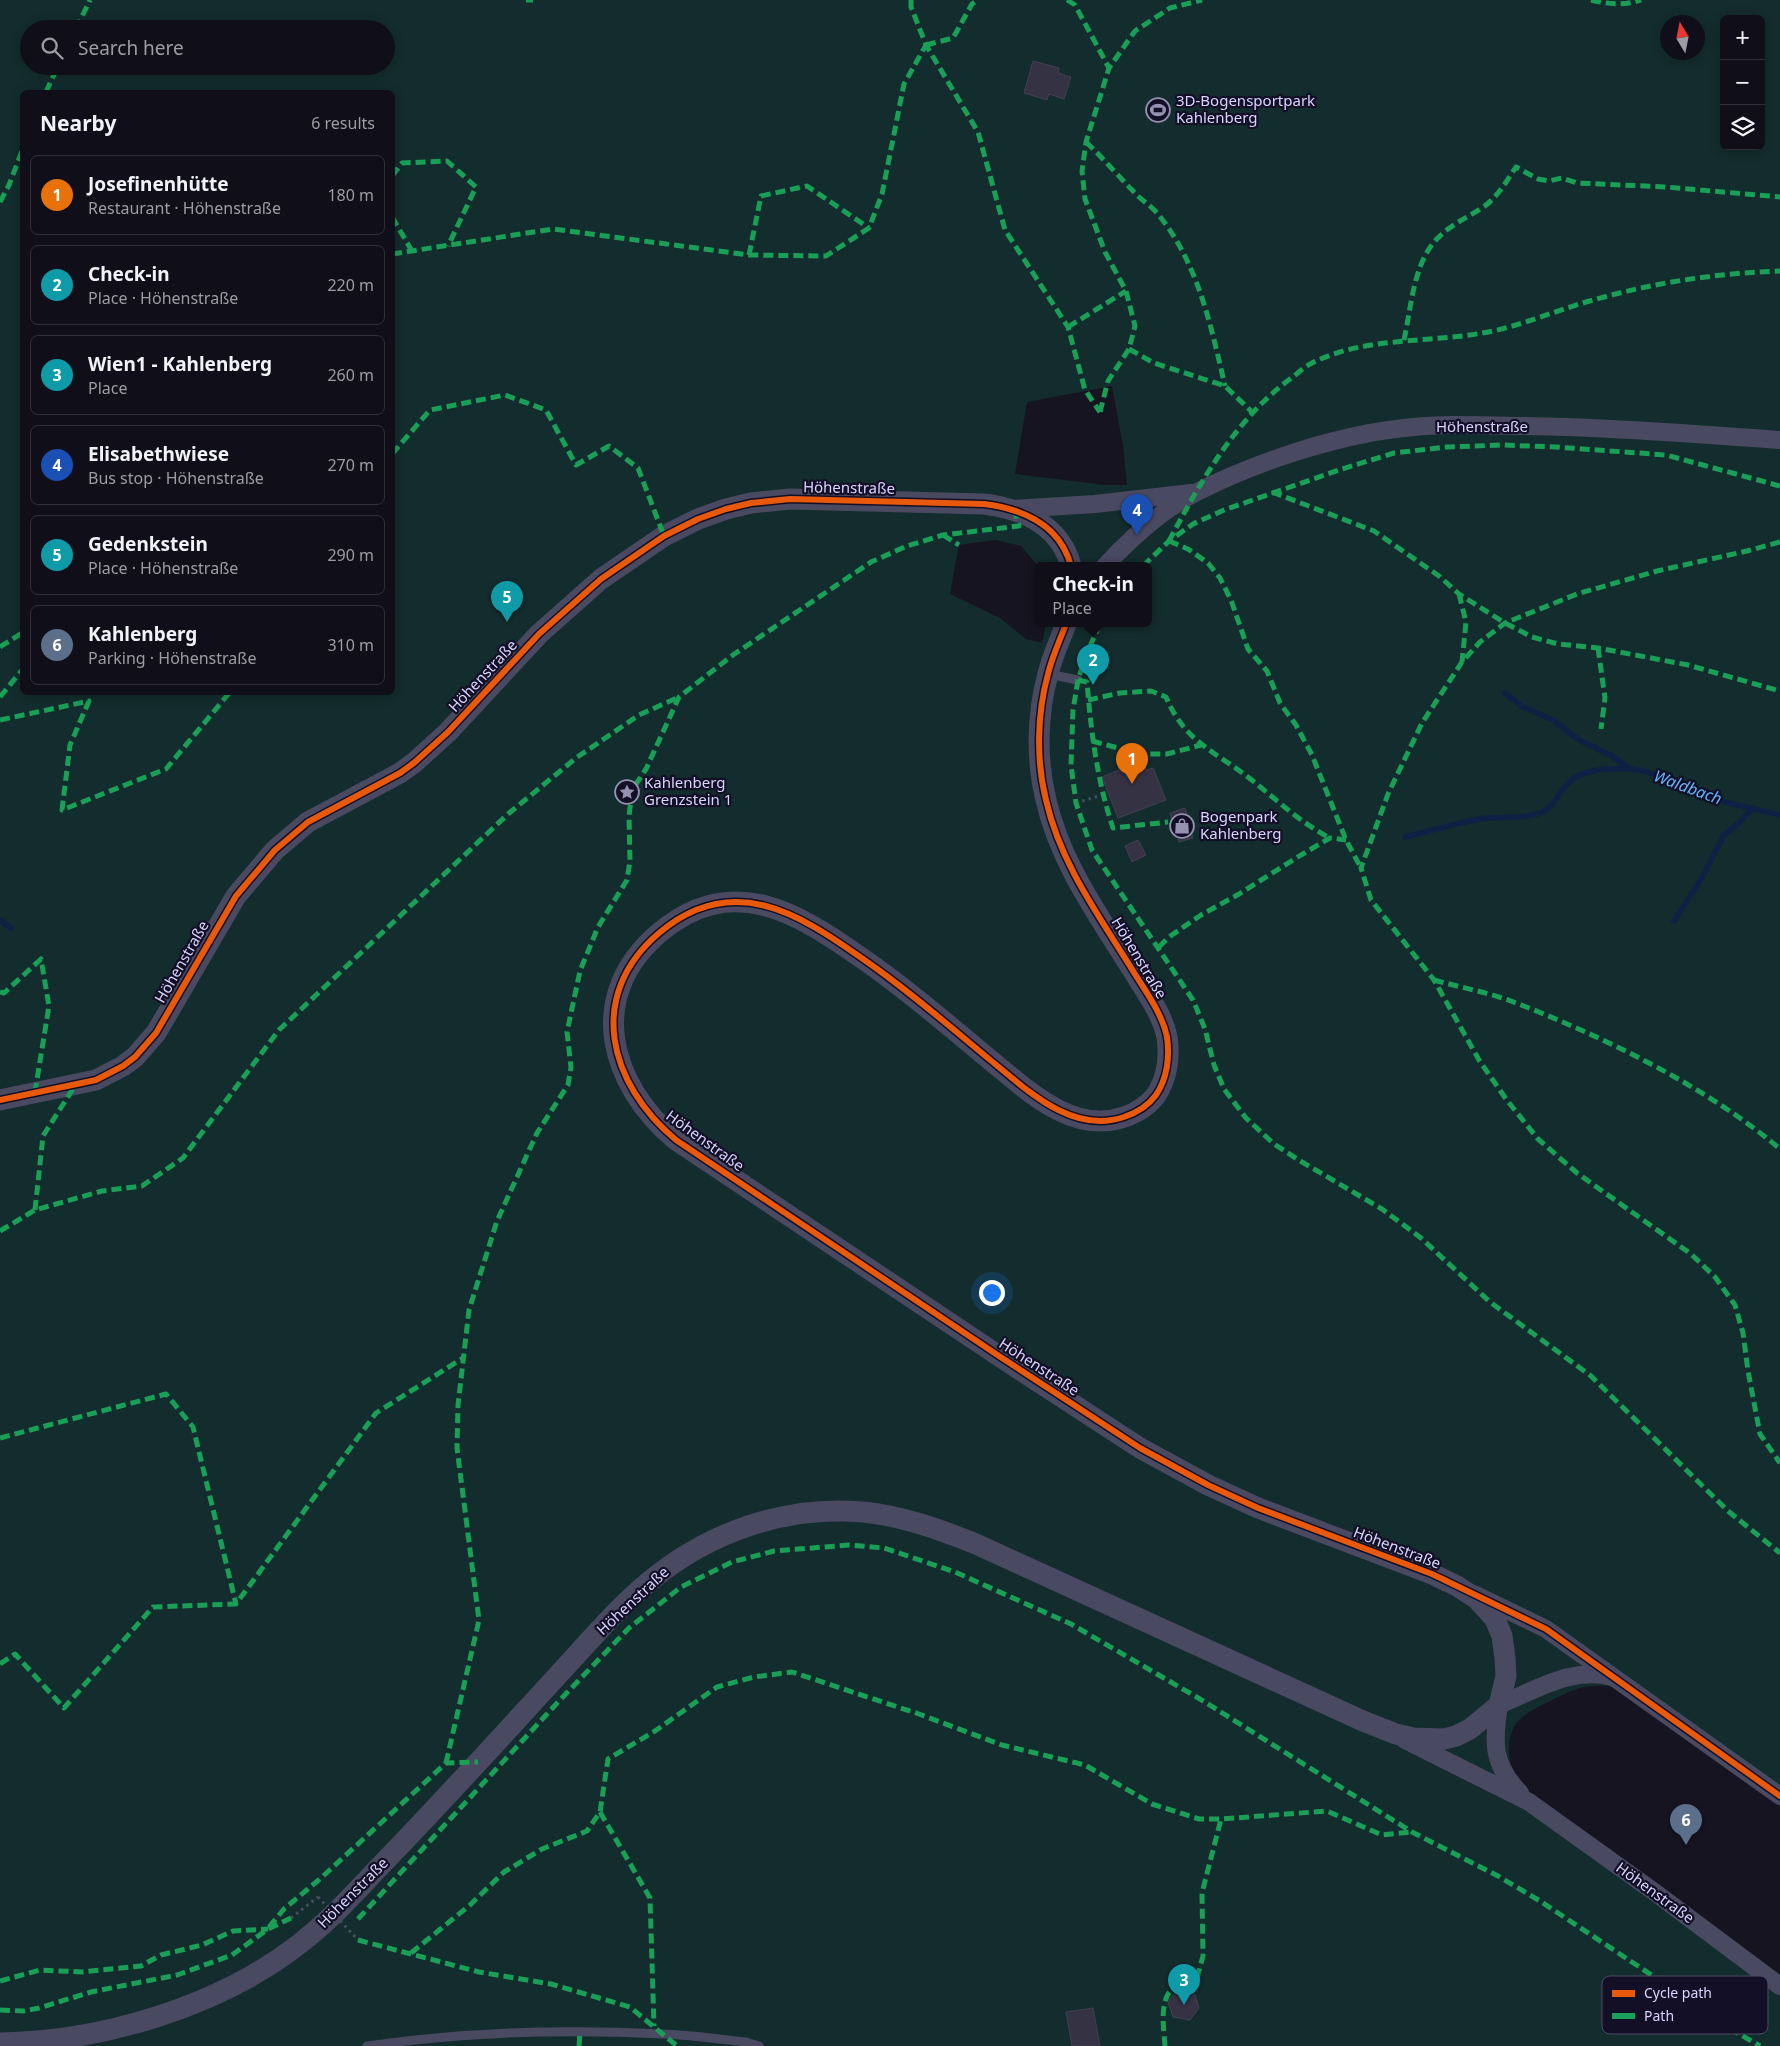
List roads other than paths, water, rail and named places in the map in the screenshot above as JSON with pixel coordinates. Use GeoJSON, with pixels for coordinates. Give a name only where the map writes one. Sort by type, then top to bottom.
{"type":"FeatureCollection","features":[{"type":"Feature","properties":{"kind":"street","name":"Höhenstraße"},"geometry":{"type":"LineString","coordinates":[[1109,562],[1137,535],[1194,493],[1248,469],[1323,443],[1396,428],[1471,425],[1548,426],[1780,440]]}},
{"type":"Feature","properties":{"kind":"street","name":"Höhenstraße"},"geometry":{"type":"LineString","coordinates":[[0,1100],[96,1080],[117,1070],[135,1057],[156,1033],[236,896],[275,850],[308,822],[415,762],[448,732],[539,634],[601,579],[664,536],[698,519],[726,509],[790,499],[958,502],[1014,509],[1096,504],[1194,493]]}},
{"type":"Feature","properties":{"kind":"street","name":"Höhenstraße"},"geometry":{"type":"LineString","coordinates":[[1014,509],[1039,521],[1058,539],[1069,562]]}},
{"type":"Feature","properties":{"kind":"street","name":"Höhenstraße"},"geometry":{"type":"LineString","coordinates":[[1065,627],[1048,674],[1042,708],[1040,746],[1045,799],[1056,837],[1074,876],[1144,989],[1163,1024],[1167,1038],[1167,1067],[1162,1085],[1153,1099],[1143,1108],[1114,1120],[1099,1122],[1067,1115],[1041,1100],[1002,1070],[904,988],[822,931],[787,912],[742,902],[718,904],[696,910],[680,918],[643,948],[630,966],[620,990],[614,1014],[614,1036],[625,1077],[646,1111],[661,1128],[676,1140],[1140,1448],[1208,1485],[1258,1508],[1432,1574],[1546,1629],[1780,1796]]}},
{"type":"Feature","properties":{"kind":"street","name":"Höhenstraße"},"geometry":{"type":"LineString","coordinates":[[0,2043],[59,2039],[110,2030],[146,2020],[235,1985],[297,1946],[330,1918],[384,1862],[570,1662],[647,1583],[696,1548],[729,1533],[785,1516],[841,1511],[890,1516],[936,1529],[976,1544],[1437,1755],[1529,1802],[1767,1976]]}},
{"type":"Feature","properties":{"kind":"street","name":"Höhenstraße"},"geometry":{"type":"LineString","coordinates":[[1457,1586],[1477,1599],[1487,1609],[1499,1627],[1504,1644],[1506,1676],[1499,1705],[1495,1738],[1498,1762],[1510,1782],[1529,1802]]}},
{"type":"Feature","properties":{"kind":"street","name":"Höhenstraße"},"geometry":{"type":"LineString","coordinates":[[1364,1721],[1396,1734],[1413,1738],[1444,1739],[1456,1736],[1470,1729],[1499,1705],[1561,1678],[1592,1674],[1616,1678]]}},
{"type":"Feature","properties":{"kind":"street","name":"Höhenstraße"},"geometry":{"type":"LineString","coordinates":[[1768,1977],[1780,1986]]}},
{"type":"Feature","properties":{"kind":"lane"},"geometry":{"type":"LineString","coordinates":[[1048,674],[1078,680]]}},
{"type":"Feature","properties":{"kind":"lane"},"geometry":{"type":"LineString","coordinates":[[366,2046],[420,2038],[562,2032],[664,2034],[746,2042],[759,2046]]}},
{"type":"Feature","properties":{"kind":"waterway"},"geometry":{"type":"LineString","coordinates":[[1505,693],[1521,706],[1553,720],[1579,740],[1614,757],[1630,769]]}},
{"type":"Feature","properties":{"kind":"waterway","name":"Waldbach"},"geometry":{"type":"LineString","coordinates":[[1405,837],[1479,819],[1520,817],[1542,812],[1554,802],[1568,783],[1575,778],[1592,771],[1610,769],[1646,772],[1664,778],[1690,791],[1729,803],[1780,815]]}},
{"type":"Feature","properties":{"kind":"waterway"},"geometry":{"type":"LineString","coordinates":[[1674,921],[1702,878],[1724,835],[1753,808]]}},
{"type":"Feature","properties":{"kind":"waterway"},"geometry":{"type":"LineString","coordinates":[[0,920],[11,928]]}},
{"type":"Feature","properties":{"kind":"place","name":"3D-Bogensportpark Kahlenberg"},"geometry":{"type":"Point","coordinates":[1158,110]}},
{"type":"Feature","properties":{"kind":"place","name":"Elisabethwiese"},"geometry":{"type":"Point","coordinates":[1137,535]}},
{"type":"Feature","properties":{"kind":"place","name":"Gedenkstein"},"geometry":{"type":"Point","coordinates":[507,622]}},
{"type":"Feature","properties":{"kind":"place","name":"Check-in"},"geometry":{"type":"Point","coordinates":[1093,685]}},
{"type":"Feature","properties":{"kind":"place","name":"Josefinenhütte"},"geometry":{"type":"Point","coordinates":[1132,784]}},
{"type":"Feature","properties":{"kind":"place","name":"Kahlenberg Grenzstein 1"},"geometry":{"type":"Point","coordinates":[627,792]}},
{"type":"Feature","properties":{"kind":"place","name":"Bogenpark Kahlenberg"},"geometry":{"type":"Point","coordinates":[1182,826]}},
{"type":"Feature","properties":{"kind":"place","name":"Kahlenberg"},"geometry":{"type":"Point","coordinates":[1686,1845]}},
{"type":"Feature","properties":{"kind":"place","name":"Wien1 - Kahlenberg"},"geometry":{"type":"Point","coordinates":[1184,2005]}}]}
